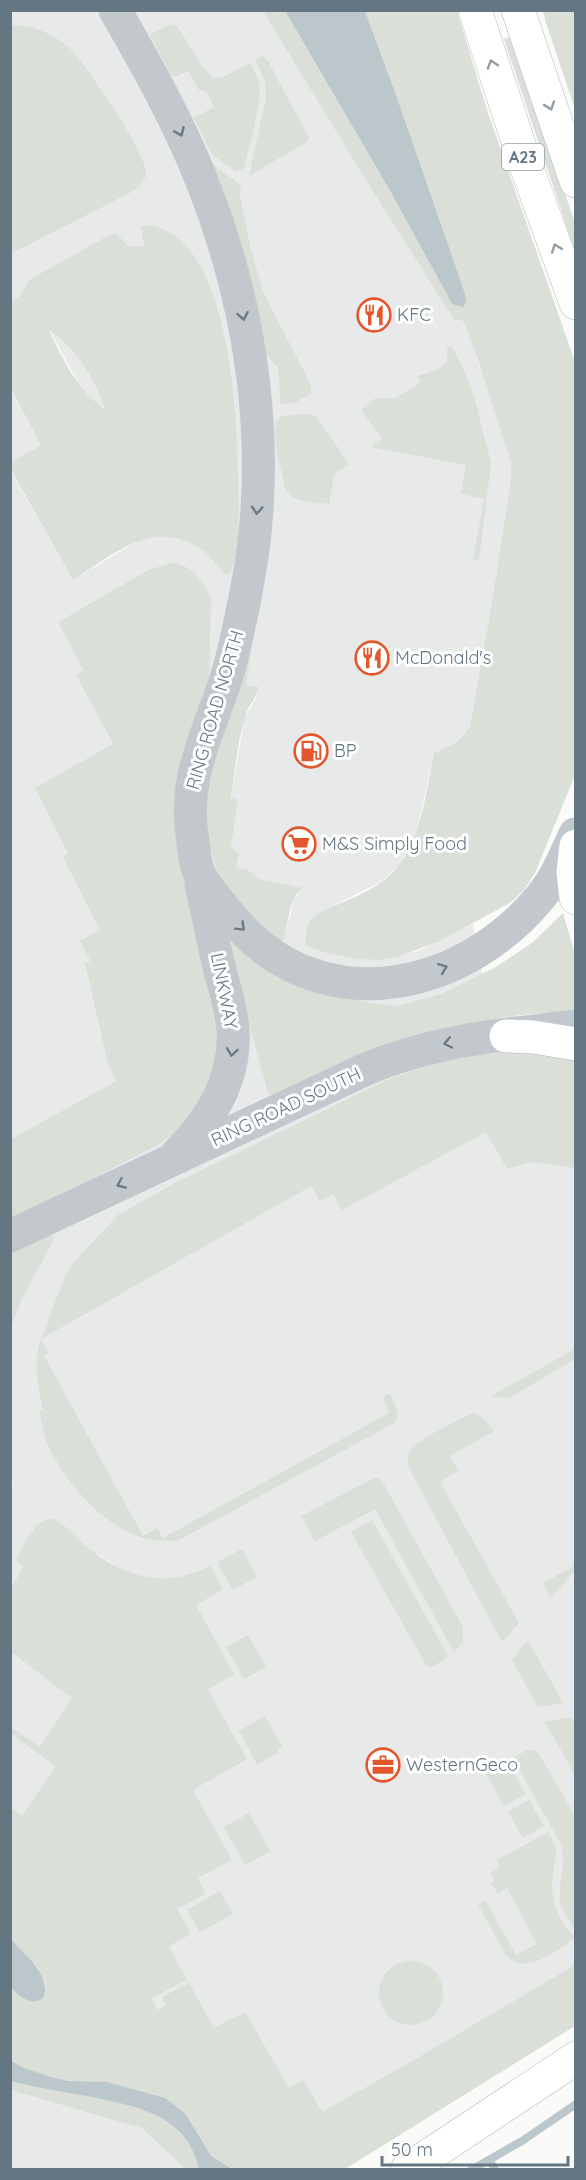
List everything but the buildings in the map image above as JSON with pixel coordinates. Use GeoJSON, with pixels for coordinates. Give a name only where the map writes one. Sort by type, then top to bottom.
{"type":"FeatureCollection","features":[{"type":"Feature","properties":{"kind":"main road","name":"A23"},"geometry":{"type":"LineString","coordinates":[[475,10],[526,166],[576,303]]}},
{"type":"Feature","properties":{"kind":"main road","name":"A23"},"geometry":{"type":"LineString","coordinates":[[518,10],[576,181]]}},
{"type":"Feature","properties":{"kind":"main road"},"geometry":{"type":"LineString","coordinates":[[576,846],[573,872],[576,898]]}},
{"type":"Feature","properties":{"kind":"main road"},"geometry":{"type":"LineString","coordinates":[[506,1036],[532,1037],[576,1044]]}},
{"type":"Feature","properties":{"kind":"main road"},"geometry":{"type":"LineString","coordinates":[[408,2169],[576,2058]]}},
{"type":"Feature","properties":{"kind":"street"},"geometry":{"type":"LineString","coordinates":[[99,10],[153,80]]}},
{"type":"Feature","properties":{"kind":"street"},"geometry":{"type":"LineString","coordinates":[[115,10],[153,80]]}},
{"type":"Feature","properties":{"kind":"street","name":"RING ROAD NORTH"},"geometry":{"type":"LineString","coordinates":[[153,80],[203,184],[226,251],[240,302],[252,368],[259,472],[258,509],[251,562],[226,679],[191,782],[190,826],[198,872],[230,917],[255,942],[279,960],[317,977],[342,983],[386,983],[447,967],[482,949],[507,932],[548,888],[576,833]]}},
{"type":"Feature","properties":{"kind":"street","name":"LINKWAY"},"geometry":{"type":"LineString","coordinates":[[168,1163],[191,1140],[214,1109],[223,1091],[233,1046],[231,1017],[198,872]]}},
{"type":"Feature","properties":{"kind":"street","name":"RING ROAD SOUTH"},"geometry":{"type":"LineString","coordinates":[[10,1236],[394,1058],[456,1041],[576,1026]]}},
{"type":"Feature","properties":{"kind":"shaded area"},"geometry":{"type":"Polygon","coordinates":[[[11,11],[263,11],[456,321],[461,319],[464,323],[496,411],[511,462],[511,479],[494,589],[470,727],[457,742],[434,753],[418,825],[412,843],[399,865],[382,881],[317,914],[306,946],[342,957],[380,960],[418,951],[473,924],[500,1068],[576,1079],[575,2012],[345,2169],[11,2169],[11,1652],[73,1698],[65,1765],[118,1567],[91,1550],[60,1523],[33,1529],[16,1560],[25,1566],[11,1588],[10,1493],[13,1486],[10,1472],[11,1191],[139,1127],[148,570],[58,622],[84,670],[76,675],[113,744],[68,853],[64,857],[100,930],[81,941],[90,962],[85,965],[108,1065],[116,1081],[11,1139],[10,470],[73,580],[141,539],[160,536],[177,538],[106,409],[92,401],[83,392],[40,312],[19,298],[11,302],[11,254],[130,193],[144,181],[146,170],[140,154],[99,85],[75,54],[52,35],[23,26],[11,26],[11,11]],[[250,652],[213,856],[224,881],[283,942],[294,901],[302,888],[259,879],[247,869],[236,867],[231,847],[238,800],[231,799],[244,719],[256,698],[259,687],[246,685],[250,652]]]}},
{"type":"Feature","properties":{"kind":"shaded area"},"geometry":{"type":"Polygon","coordinates":[[[263,11],[285,11],[389,189],[449,298],[466,301],[365,11],[457,11],[487,110],[575,362],[575,775],[535,873],[524,890],[510,903],[440,941],[397,957],[380,960],[355,959],[306,946],[307,928],[317,914],[368,890],[384,880],[396,868],[414,839],[420,822],[434,753],[457,742],[470,727],[494,589],[511,479],[511,462],[464,323],[461,319],[455,321],[263,11]]]}},
{"type":"Feature","properties":{"kind":"shaded area"},"geometry":{"type":"Polygon","coordinates":[[[285,11],[365,11],[465,294],[466,301],[463,307],[452,304],[389,189],[285,11]]]}},
{"type":"Feature","properties":{"kind":"shaded area"},"geometry":{"type":"Polygon","coordinates":[[[543,11],[575,11],[575,109],[546,23],[543,11]]]}},
{"type":"Feature","properties":{"kind":"shaded area"},"geometry":{"type":"Polygon","coordinates":[[[170,24],[177,26],[203,67],[213,78],[223,77],[250,63],[256,74],[259,92],[257,114],[244,168],[236,172],[212,154],[194,118],[214,107],[207,92],[199,90],[188,71],[175,77],[171,75],[150,35],[170,24]]]}},
{"type":"Feature","properties":{"kind":"shaded area"},"geometry":{"type":"Polygon","coordinates":[[[15,25],[48,34],[74,53],[125,126],[143,161],[146,176],[143,182],[130,193],[11,254],[10,26],[15,25]]]}},
{"type":"Feature","properties":{"kind":"shaded area"},"geometry":{"type":"Polygon","coordinates":[[[511,37],[575,223],[575,252],[504,39],[511,37]]]}},
{"type":"Feature","properties":{"kind":"shaded area"},"geometry":{"type":"Polygon","coordinates":[[[263,56],[268,61],[309,138],[305,143],[249,176],[266,98],[265,81],[255,60],[263,56]]]}},
{"type":"Feature","properties":{"kind":"shaded area"},"geometry":{"type":"Polygon","coordinates":[[[206,160],[241,185],[240,195],[251,250],[263,292],[311,385],[311,393],[295,403],[281,404],[278,368],[260,347],[206,160]]]}},
{"type":"Feature","properties":{"kind":"shaded area"},"geometry":{"type":"Polygon","coordinates":[[[150,225],[177,237],[197,261],[213,294],[224,332],[231,373],[237,448],[239,524],[234,561],[231,572],[226,575],[200,548],[182,540],[165,537],[149,538],[118,551],[73,580],[11,470],[10,463],[41,445],[11,390],[11,302],[21,295],[29,280],[104,238],[116,233],[128,246],[144,246],[141,226],[150,225]],[[49,330],[65,363],[79,384],[95,402],[105,409],[90,375],[68,345],[49,330]]]}},
{"type":"Feature","properties":{"kind":"shaded area"},"geometry":{"type":"Polygon","coordinates":[[[452,346],[466,374],[475,400],[491,463],[479,560],[473,559],[484,499],[461,494],[466,465],[371,447],[382,438],[361,410],[376,398],[396,398],[421,382],[417,376],[440,368],[446,361],[447,348],[452,346]]]}},
{"type":"Feature","properties":{"kind":"shaded area"},"geometry":{"type":"Polygon","coordinates":[[[10,390],[41,445],[11,463],[10,463],[10,390]]]}},
{"type":"Feature","properties":{"kind":"shaded area"},"geometry":{"type":"Polygon","coordinates":[[[305,414],[316,416],[349,464],[334,475],[329,504],[297,499],[285,487],[275,439],[277,421],[283,416],[305,414]]]}},
{"type":"Feature","properties":{"kind":"shaded area"},"geometry":{"type":"Polygon","coordinates":[[[172,563],[186,567],[196,575],[205,586],[211,599],[207,693],[183,752],[177,785],[221,1021],[217,1079],[178,1132],[11,1222],[11,1139],[116,1081],[108,1065],[85,964],[90,961],[80,941],[100,930],[63,857],[68,853],[35,788],[113,744],[76,675],[83,670],[58,622],[148,570],[172,563]]]}},
{"type":"Feature","properties":{"kind":"shaded area"},"geometry":{"type":"Polygon","coordinates":[[[249,652],[251,652],[246,685],[259,687],[246,713],[238,747],[231,798],[238,800],[231,847],[239,854],[236,867],[247,869],[259,879],[303,888],[298,892],[292,905],[283,942],[275,941],[231,894],[216,866],[208,836],[207,805],[211,774],[219,742],[249,652]]]}},
{"type":"Feature","properties":{"kind":"shaded area"},"geometry":{"type":"Polygon","coordinates":[[[563,913],[575,954],[575,1012],[531,1014],[489,1020],[447,1030],[338,1066],[273,1095],[268,1093],[231,956],[231,944],[234,943],[309,990],[371,1003],[399,1006],[441,994],[496,967],[533,942],[563,913]]]}},
{"type":"Feature","properties":{"kind":"shaded area"},"geometry":{"type":"Polygon","coordinates":[[[505,1051],[575,1052],[575,1168],[532,1162],[507,1169],[486,1132],[342,1210],[333,1194],[320,1201],[311,1186],[41,1339],[66,1274],[76,1260],[118,1215],[175,1183],[385,1081],[415,1070],[459,1058],[505,1051]]]}},
{"type":"Feature","properties":{"kind":"shaded area"},"geometry":{"type":"Polygon","coordinates":[[[48,1233],[53,1237],[51,1245],[22,1298],[11,1328],[11,1251],[48,1233]]]}},
{"type":"Feature","properties":{"kind":"shaded area"},"geometry":{"type":"Polygon","coordinates":[[[41,1339],[48,1353],[44,1356],[143,1536],[157,1528],[163,1538],[389,1413],[384,1400],[385,1395],[390,1394],[397,1416],[394,1423],[181,1539],[160,1541],[140,1537],[121,1528],[85,1500],[58,1464],[49,1447],[39,1411],[43,1410],[37,1366],[41,1339]]]}},
{"type":"Feature","properties":{"kind":"shaded area"},"geometry":{"type":"Polygon","coordinates":[[[575,1349],[575,1359],[509,1398],[491,1396],[575,1349]]]}},
{"type":"Feature","properties":{"kind":"shaded area"},"geometry":{"type":"Polygon","coordinates":[[[474,1413],[483,1418],[494,1431],[450,1456],[458,1471],[440,1482],[519,1623],[502,1642],[408,1463],[409,1453],[415,1445],[474,1413]]]}},
{"type":"Feature","properties":{"kind":"shaded area"},"geometry":{"type":"Polygon","coordinates":[[[376,1477],[382,1481],[463,1627],[463,1642],[454,1652],[375,1509],[315,1541],[301,1516],[376,1477]]]}},
{"type":"Feature","properties":{"kind":"shaded area"},"geometry":{"type":"Polygon","coordinates":[[[51,1519],[64,1526],[98,1555],[128,1572],[160,1578],[176,1577],[210,1566],[223,1589],[196,1605],[234,1674],[208,1690],[247,1759],[193,1790],[232,1860],[198,1878],[205,1894],[177,1909],[191,1934],[169,1946],[187,1980],[152,1998],[157,2010],[166,2005],[162,1997],[189,1983],[214,2028],[245,2012],[289,2088],[303,2080],[322,2112],[575,1965],[575,2026],[345,2169],[232,2169],[211,2156],[185,2113],[175,2105],[107,2082],[68,2081],[33,2072],[11,2061],[10,1988],[22,1997],[47,1985],[39,1969],[11,1939],[10,1823],[13,1818],[11,1808],[22,1816],[56,1766],[11,1734],[11,1727],[40,1747],[72,1698],[11,1652],[11,1588],[24,1566],[16,1560],[26,1541],[39,1524],[51,1519]]]}},
{"type":"Feature","properties":{"kind":"shaded area"},"geometry":{"type":"Polygon","coordinates":[[[372,1520],[448,1656],[433,1667],[425,1663],[351,1532],[372,1520]]]}},
{"type":"Feature","properties":{"kind":"shaded area"},"geometry":{"type":"Polygon","coordinates":[[[242,1549],[257,1577],[233,1590],[217,1562],[242,1549]]]}},
{"type":"Feature","properties":{"kind":"shaded area"},"geometry":{"type":"Polygon","coordinates":[[[574,1566],[575,1571],[550,1598],[543,1583],[574,1566]]]}},
{"type":"Feature","properties":{"kind":"shaded area"},"geometry":{"type":"Polygon","coordinates":[[[248,1635],[266,1667],[244,1679],[226,1647],[248,1635]]]}},
{"type":"Feature","properties":{"kind":"shaded area"},"geometry":{"type":"Polygon","coordinates":[[[528,1640],[563,1703],[538,1707],[512,1660],[528,1640]]]}},
{"type":"Feature","properties":{"kind":"shaded area"},"geometry":{"type":"Polygon","coordinates":[[[265,1716],[282,1746],[278,1749],[279,1752],[257,1765],[239,1731],[265,1716]]]}},
{"type":"Feature","properties":{"kind":"shaded area"},"geometry":{"type":"Polygon","coordinates":[[[571,1717],[575,1724],[575,1775],[545,1722],[571,1717]]]}},
{"type":"Feature","properties":{"kind":"shaded area"},"geometry":{"type":"Polygon","coordinates":[[[527,1750],[539,1754],[575,1816],[575,1928],[566,1917],[560,1896],[563,1856],[561,1844],[513,1758],[527,1750]]]}},
{"type":"Feature","properties":{"kind":"shaded area"},"geometry":{"type":"Polygon","coordinates":[[[507,1762],[526,1794],[504,1806],[486,1774],[507,1762]]]}},
{"type":"Feature","properties":{"kind":"shaded area"},"geometry":{"type":"Polygon","coordinates":[[[529,1800],[544,1826],[523,1838],[508,1812],[529,1800]]]}},
{"type":"Feature","properties":{"kind":"shaded area"},"geometry":{"type":"Polygon","coordinates":[[[249,1813],[270,1851],[245,1865],[224,1827],[249,1813]]]}},
{"type":"Feature","properties":{"kind":"shaded area"},"geometry":{"type":"Polygon","coordinates":[[[548,1832],[556,1849],[552,1891],[556,1908],[563,1923],[575,1937],[541,1960],[531,1963],[513,1961],[506,1955],[478,1904],[485,1900],[516,1955],[537,1944],[507,1888],[498,1893],[491,1883],[494,1881],[490,1873],[500,1867],[497,1860],[548,1832]]]}},
{"type":"Feature","properties":{"kind":"shaded area"},"geometry":{"type":"Polygon","coordinates":[[[220,1891],[233,1914],[200,1932],[187,1910],[220,1891]]]}},
{"type":"Feature","properties":{"kind":"shaded area"},"geometry":{"type":"Polygon","coordinates":[[[11,1939],[33,1962],[41,1975],[45,1991],[41,1999],[37,2001],[27,2000],[11,1988],[11,1939]]]}},
{"type":"Feature","properties":{"kind":"shaded area"},"geometry":{"type":"Polygon","coordinates":[[[411,1961],[423,1963],[434,1970],[441,1981],[443,1993],[441,2005],[434,2016],[423,2023],[411,2025],[399,2023],[388,2016],[381,2005],[379,1993],[381,1981],[388,1970],[399,1963],[411,1961]]]}},
{"type":"Feature","properties":{"kind":"shaded area"},"geometry":{"type":"Polygon","coordinates":[[[11,2061],[51,2077],[68,2081],[107,2082],[165,2098],[185,2113],[211,2156],[232,2169],[199,2169],[193,2151],[184,2136],[159,2116],[127,2105],[11,2081],[11,2061]]]}},
{"type":"Feature","properties":{"kind":"shaded area"},"geometry":{"type":"Polygon","coordinates":[[[11,2081],[114,2102],[160,2117],[184,2137],[193,2151],[199,2169],[186,2169],[142,2128],[11,2090],[11,2081]]]}},
{"type":"Feature","properties":{"kind":"waterway"},"geometry":{"type":"LineString","coordinates":[[471,2170],[522,2141],[576,2104]]}},
{"type":"Feature","properties":{"kind":"waterway"},"geometry":{"type":"LineString","coordinates":[[492,2164],[495,2170]]}},
{"type":"Feature","properties":{"kind":"place","name":"KFC"},"geometry":{"type":"Point","coordinates":[374,315]}},
{"type":"Feature","properties":{"kind":"place","name":"McDonald's"},"geometry":{"type":"Point","coordinates":[372,658]}},
{"type":"Feature","properties":{"kind":"place","name":"BP"},"geometry":{"type":"Point","coordinates":[311,751]}},
{"type":"Feature","properties":{"kind":"place","name":"M&S Simply Food"},"geometry":{"type":"Point","coordinates":[299,844]}},
{"type":"Feature","properties":{"kind":"place","name":"WesternGeco"},"geometry":{"type":"Point","coordinates":[383,1765]}}]}
